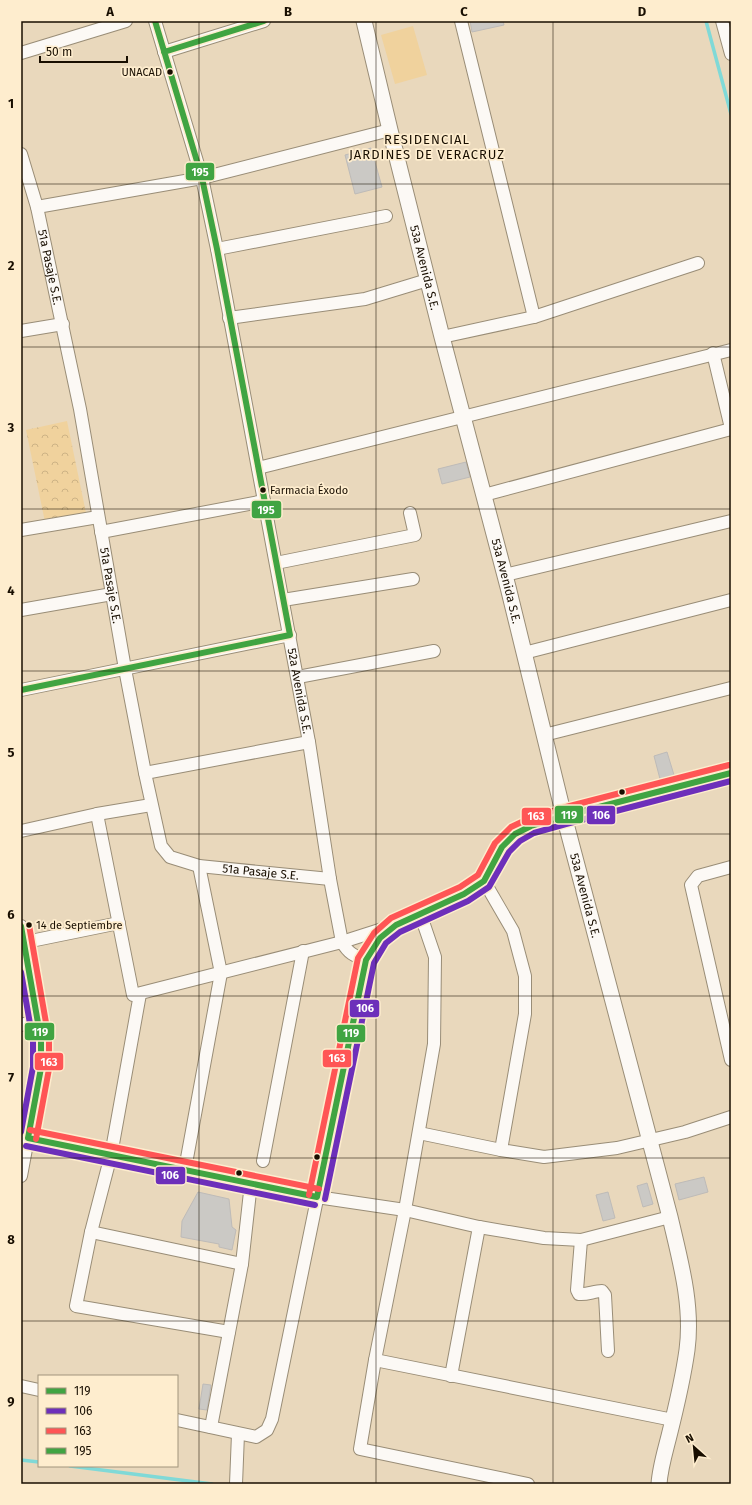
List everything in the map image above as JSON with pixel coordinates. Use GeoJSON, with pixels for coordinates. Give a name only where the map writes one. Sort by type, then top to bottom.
{"type":"FeatureCollection","features":[{"type":"Feature","properties":{"kind":"street"},"geometry":{"type":"LineString","coordinates":[[21,53],[126,21]]}},
{"type":"Feature","properties":{"kind":"street","name":"52a Avenida S.E."},"geometry":{"type":"LineString","coordinates":[[155,21],[202,178],[217,249],[298,678],[330,879],[342,942]]}},
{"type":"Feature","properties":{"kind":"street"},"geometry":{"type":"LineString","coordinates":[[164,52],[264,21]]}},
{"type":"Feature","properties":{"kind":"street","name":"53a Avenida S.E."},"geometry":{"type":"LineString","coordinates":[[364,21],[442,337],[505,575],[564,816],[650,1140],[681,1265],[689,1318],[687,1350],[659,1484]]}},
{"type":"Feature","properties":{"kind":"street"},"geometry":{"type":"LineString","coordinates":[[461,21],[534,317]]}},
{"type":"Feature","properties":{"kind":"street"},"geometry":{"type":"LineString","coordinates":[[722,21],[731,54]]}},
{"type":"Feature","properties":{"kind":"street"},"geometry":{"type":"LineString","coordinates":[[37,207],[202,178],[390,130]]}},
{"type":"Feature","properties":{"kind":"street","name":"51a Pasaje S.E."},"geometry":{"type":"LineString","coordinates":[[21,154],[37,207],[80,408],[144,773],[161,846],[170,857],[199,866],[330,879]]}},
{"type":"Feature","properties":{"kind":"street"},"geometry":{"type":"LineString","coordinates":[[217,249],[386,216]]}},
{"type":"Feature","properties":{"kind":"street"},"geometry":{"type":"LineString","coordinates":[[442,337],[534,317],[698,263]]}},
{"type":"Feature","properties":{"kind":"street"},"geometry":{"type":"LineString","coordinates":[[229,318],[366,299],[421,282]]}},
{"type":"Feature","properties":{"kind":"street"},"geometry":{"type":"LineString","coordinates":[[21,331],[63,324]]}},
{"type":"Feature","properties":{"kind":"street"},"geometry":{"type":"LineString","coordinates":[[258,468],[731,350]]}},
{"type":"Feature","properties":{"kind":"street"},"geometry":{"type":"LineString","coordinates":[[484,495],[731,429],[713,354]]}},
{"type":"Feature","properties":{"kind":"street"},"geometry":{"type":"LineString","coordinates":[[101,532],[264,501]]}},
{"type":"Feature","properties":{"kind":"street"},"geometry":{"type":"LineString","coordinates":[[276,563],[415,535],[410,513]]}},
{"type":"Feature","properties":{"kind":"street"},"geometry":{"type":"LineString","coordinates":[[21,530],[98,517]]}},
{"type":"Feature","properties":{"kind":"street"},"geometry":{"type":"LineString","coordinates":[[505,575],[731,521]]}},
{"type":"Feature","properties":{"kind":"street"},"geometry":{"type":"LineString","coordinates":[[283,600],[413,579]]}},
{"type":"Feature","properties":{"kind":"street"},"geometry":{"type":"LineString","coordinates":[[21,610],[112,594]]}},
{"type":"Feature","properties":{"kind":"street"},"geometry":{"type":"LineString","coordinates":[[524,653],[731,600]]}},
{"type":"Feature","properties":{"kind":"street"},"geometry":{"type":"LineString","coordinates":[[21,690],[290,635]]}},
{"type":"Feature","properties":{"kind":"street"},"geometry":{"type":"LineString","coordinates":[[298,678],[434,651]]}},
{"type":"Feature","properties":{"kind":"street"},"geometry":{"type":"LineString","coordinates":[[544,735],[731,688]]}},
{"type":"Feature","properties":{"kind":"street"},"geometry":{"type":"LineString","coordinates":[[144,773],[309,742]]}},
{"type":"Feature","properties":{"kind":"street"},"geometry":{"type":"LineString","coordinates":[[97,814],[133,995],[342,942],[396,925],[464,894],[484,881],[502,847],[515,834],[531,826],[564,816],[731,773]]}},
{"type":"Feature","properties":{"kind":"street"},"geometry":{"type":"LineString","coordinates":[[21,831],[97,814],[151,805]]}},
{"type":"Feature","properties":{"kind":"street"},"geometry":{"type":"LineString","coordinates":[[185,1169],[221,973],[199,866]]}},
{"type":"Feature","properties":{"kind":"street"},"geometry":{"type":"LineString","coordinates":[[731,867],[698,876],[691,885],[731,1060]]}},
{"type":"Feature","properties":{"kind":"street"},"geometry":{"type":"LineString","coordinates":[[484,881],[513,931],[525,976],[524,1014],[501,1150]]}},
{"type":"Feature","properties":{"kind":"street"},"geometry":{"type":"LineString","coordinates":[[420,913],[435,957],[434,1044],[405,1210],[375,1360],[360,1449],[528,1484]]}},
{"type":"Feature","properties":{"kind":"street"},"geometry":{"type":"LineString","coordinates":[[22,942],[119,922]]}},
{"type":"Feature","properties":{"kind":"street"},"geometry":{"type":"LineString","coordinates":[[178,1420],[256,1437],[267,1430],[272,1419],[366,960],[380,938],[396,925]]}},
{"type":"Feature","properties":{"kind":"street"},"geometry":{"type":"LineString","coordinates":[[21,926],[22,942],[41,1040],[41,1068],[21,1176]]}},
{"type":"Feature","properties":{"kind":"street"},"geometry":{"type":"LineString","coordinates":[[342,942],[347,950],[354,956],[366,960]]}},
{"type":"Feature","properties":{"kind":"street"},"geometry":{"type":"LineString","coordinates":[[263,1161],[302,951]]}},
{"type":"Feature","properties":{"kind":"street"},"geometry":{"type":"LineString","coordinates":[[140,994],[111,1154],[76,1306],[229,1332]]}},
{"type":"Feature","properties":{"kind":"street"},"geometry":{"type":"LineString","coordinates":[[21,1025],[38,1020]]}},
{"type":"Feature","properties":{"kind":"street"},"geometry":{"type":"LineString","coordinates":[[418,1133],[544,1157],[617,1148],[685,1132],[731,1117]]}},
{"type":"Feature","properties":{"kind":"street"},"geometry":{"type":"LineString","coordinates":[[28,1138],[317,1197],[405,1210],[479,1227],[544,1238],[582,1240],[670,1217]]}},
{"type":"Feature","properties":{"kind":"street"},"geometry":{"type":"LineString","coordinates":[[210,1427],[242,1264],[251,1183]]}},
{"type":"Feature","properties":{"kind":"street"},"geometry":{"type":"LineString","coordinates":[[450,1376],[479,1227]]}},
{"type":"Feature","properties":{"kind":"street"},"geometry":{"type":"LineString","coordinates":[[92,1232],[242,1264]]}},
{"type":"Feature","properties":{"kind":"street"},"geometry":{"type":"LineString","coordinates":[[582,1240],[577,1290],[579,1294],[585,1295],[602,1291],[605,1296],[608,1351]]}},
{"type":"Feature","properties":{"kind":"street"},"geometry":{"type":"LineString","coordinates":[[375,1360],[673,1420]]}},
{"type":"Feature","properties":{"kind":"street"},"geometry":{"type":"LineString","coordinates":[[21,1386],[38,1390]]}},
{"type":"Feature","properties":{"kind":"street"},"geometry":{"type":"LineString","coordinates":[[236,1483],[238,1434]]}},
{"type":"Feature","properties":{"kind":"green space"},"geometry":{"type":"Polygon","coordinates":[[[413,26],[427,75],[395,84],[381,35],[413,26]]]}},
{"type":"Feature","properties":{"kind":"green space"},"geometry":{"type":"Polygon","coordinates":[[[67,421],[86,513],[45,522],[26,430],[67,421]]]}},
{"type":"Feature","properties":{"kind":"building"},"geometry":{"type":"Polygon","coordinates":[[[470,21],[503,21],[504,25],[472,32],[470,21]]]}},
{"type":"Feature","properties":{"kind":"building"},"geometry":{"type":"Polygon","coordinates":[[[371,148],[382,187],[355,194],[345,155],[371,148]]]}},
{"type":"Feature","properties":{"kind":"building"},"geometry":{"type":"Polygon","coordinates":[[[466,462],[470,477],[442,484],[438,469],[466,462]]]}},
{"type":"Feature","properties":{"kind":"building"},"geometry":{"type":"Polygon","coordinates":[[[667,752],[674,775],[660,779],[654,756],[667,752]]]}},
{"type":"Feature","properties":{"kind":"building"},"geometry":{"type":"Polygon","coordinates":[[[704,1177],[708,1192],[679,1200],[675,1184],[704,1177]]]}},
{"type":"Feature","properties":{"kind":"building"},"geometry":{"type":"Polygon","coordinates":[[[647,1183],[653,1204],[643,1207],[637,1186],[647,1183]]]}},
{"type":"Feature","properties":{"kind":"building"},"geometry":{"type":"Polygon","coordinates":[[[198,1192],[229,1199],[232,1227],[236,1230],[232,1250],[219,1247],[219,1244],[181,1237],[182,1221],[198,1192]]]}},
{"type":"Feature","properties":{"kind":"building"},"geometry":{"type":"Polygon","coordinates":[[[608,1192],[615,1218],[603,1221],[596,1195],[608,1192]]]}},
{"type":"Feature","properties":{"kind":"building"},"geometry":{"type":"Polygon","coordinates":[[[203,1384],[211,1385],[207,1410],[199,1409],[203,1384]]]}},
{"type":"Feature","properties":{"kind":"waterway"},"geometry":{"type":"LineString","coordinates":[[706,21],[731,114]]}},
{"type":"Feature","properties":{"kind":"waterway"},"geometry":{"type":"LineString","coordinates":[[21,1460],[38,1462]]}},
{"type":"Feature","properties":{"kind":"waterway"},"geometry":{"type":"LineString","coordinates":[[78,1467],[212,1484]]}},
{"type":"Feature","properties":{"kind":"transit line","name":"195"},"geometry":{"type":"LineString","coordinates":[[155,21],[202,178],[217,249],[290,635]]}},
{"type":"Feature","properties":{"kind":"transit line","name":"195"},"geometry":{"type":"LineString","coordinates":[[164,52],[264,21]]}},
{"type":"Feature","properties":{"kind":"transit line","name":"195"},"geometry":{"type":"LineString","coordinates":[[21,690],[290,635]]}},
{"type":"Feature","properties":{"kind":"transit line","name":"163"},"geometry":{"type":"LineString","coordinates":[[309,1195],[358,958],[374,933],[391,918],[460,887],[478,875],[495,843],[511,827],[528,819],[562,808],[729,765]]}},
{"type":"Feature","properties":{"kind":"transit line","name":"119"},"geometry":{"type":"LineString","coordinates":[[317,1197],[366,960],[380,938],[396,925],[464,894],[484,881],[502,847],[515,834],[531,826],[564,816],[731,773]]}},
{"type":"Feature","properties":{"kind":"transit line","name":"106"},"geometry":{"type":"LineString","coordinates":[[325,1199],[374,963],[386,943],[400,932],[468,901],[489,887],[509,852],[520,841],[534,833],[731,781]]}},
{"type":"Feature","properties":{"kind":"transit line","name":"163"},"geometry":{"type":"LineString","coordinates":[[29,925],[49,1040],[49,1069],[36,1139]]}},
{"type":"Feature","properties":{"kind":"transit line","name":"119"},"geometry":{"type":"LineString","coordinates":[[21,926],[41,1040],[41,1068],[28,1138]]}},
{"type":"Feature","properties":{"kind":"transit line","name":"106"},"geometry":{"type":"LineString","coordinates":[[21,972],[33,1041],[33,1067],[21,1132]]}},
{"type":"Feature","properties":{"kind":"transit line","name":"163"},"geometry":{"type":"LineString","coordinates":[[30,1130],[319,1189]]}},
{"type":"Feature","properties":{"kind":"transit line","name":"119"},"geometry":{"type":"LineString","coordinates":[[28,1138],[317,1197]]}},
{"type":"Feature","properties":{"kind":"transit line","name":"106"},"geometry":{"type":"LineString","coordinates":[[26,1146],[315,1205]]}},
{"type":"Feature","properties":{"kind":"place","name":"UNACAD"},"geometry":{"type":"Point","coordinates":[170,72]}},
{"type":"Feature","properties":{"kind":"place","name":"Farmacia Éxodo"},"geometry":{"type":"Point","coordinates":[263,490]}},
{"type":"Feature","properties":{"kind":"place","name":"14 de Septiembre"},"geometry":{"type":"Point","coordinates":[29,925]}},
{"type":"Feature","properties":{"kind":"district","name":"RESIDENCIAL JARDINES DE VERACRUZ"},"geometry":{"type":"Point","coordinates":[427,146]}}]}
